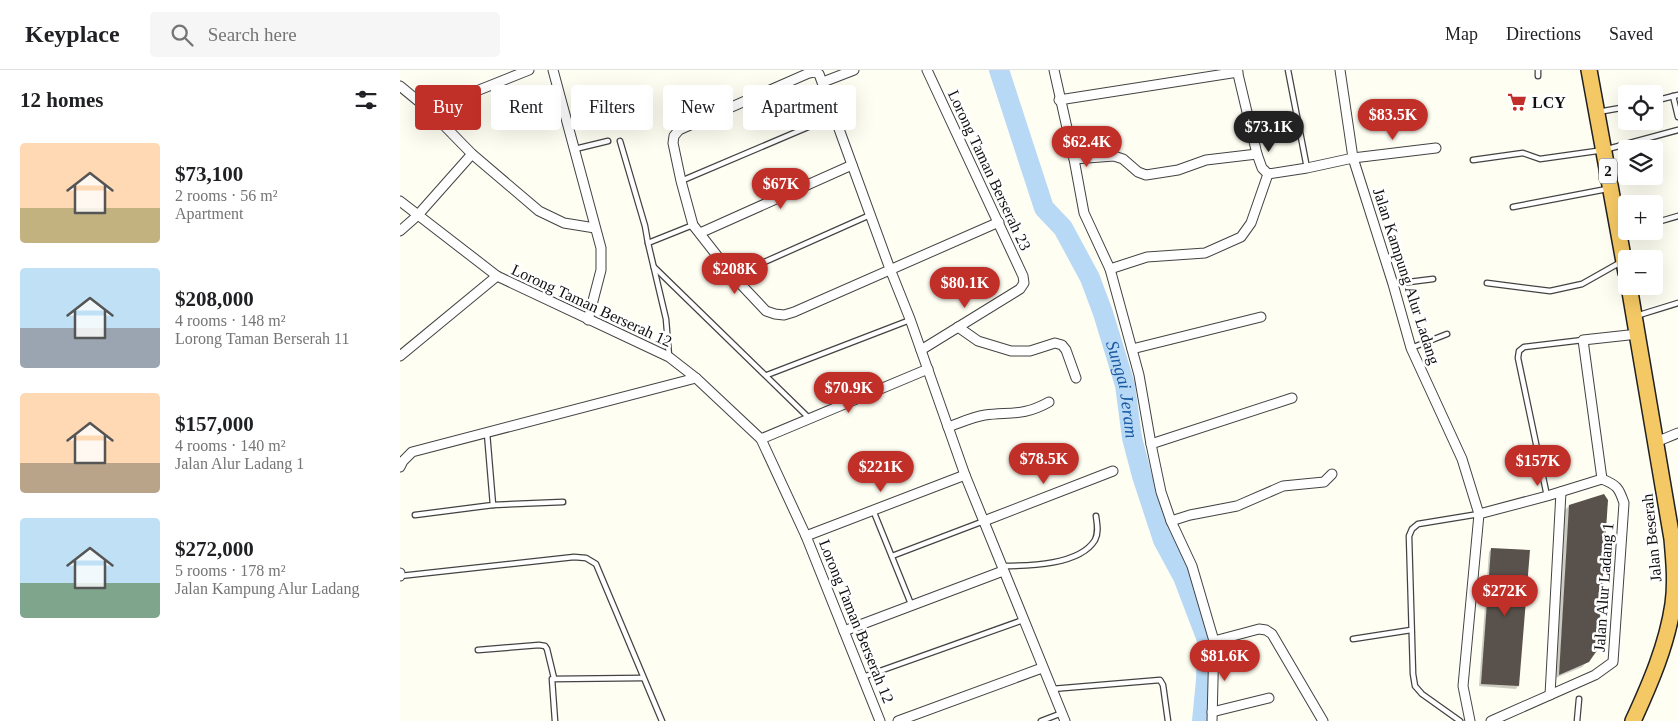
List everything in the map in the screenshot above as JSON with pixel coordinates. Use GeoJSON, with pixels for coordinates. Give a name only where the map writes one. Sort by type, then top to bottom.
{"type":"FeatureCollection","features":[{"type":"Feature","properties":{"kind":"highway","name":"2"},"geometry":{"type":"LineString","coordinates":[[1589,70],[1611,188],[1618,214]]}},
{"type":"Feature","properties":{"kind":"highway","name":"Jalan Beserah"},"geometry":{"type":"LineString","coordinates":[[1631,295],[1672,539],[1674,570],[1673,603],[1668,633],[1650,683],[1633,721]]}},
{"type":"Feature","properties":{"kind":"street"},"geometry":{"type":"LineString","coordinates":[[481,89],[529,70]]}},
{"type":"Feature","properties":{"kind":"street"},"geometry":{"type":"LineString","coordinates":[[553,70],[601,248],[601,270],[588,320]]}},
{"type":"Feature","properties":{"kind":"street"},"geometry":{"type":"LineString","coordinates":[[854,70],[820,75],[814,72],[809,73],[679,130],[674,136],[673,143],[681,181],[693,225],[733,276],[766,311],[784,315],[999,222]]}},
{"type":"Feature","properties":{"kind":"street","name":"Lorong Taman Berserah 23"},"geometry":{"type":"LineString","coordinates":[[927,70],[999,222],[1023,276],[1024,283],[1020,289],[958,327]]}},
{"type":"Feature","properties":{"kind":"street"},"geometry":{"type":"LineString","coordinates":[[1054,70],[1059,100],[1074,158],[1084,213],[1110,269],[1139,375],[1150,444],[1161,492],[1171,521],[1192,566],[1214,641],[1212,716],[1270,698]]}},
{"type":"Feature","properties":{"kind":"street","name":"Jalan Kampung Alur Ladang"},"geometry":{"type":"LineString","coordinates":[[1340,70],[1353,158],[1411,348],[1462,459],[1479,514],[1463,686],[1470,721]]}},
{"type":"Feature","properties":{"kind":"street"},"geometry":{"type":"LineString","coordinates":[[1059,100],[1237,71],[1257,154],[1262,168],[1268,174]]}},
{"type":"Feature","properties":{"kind":"street"},"geometry":{"type":"LineString","coordinates":[[400,86],[415,98]]}},
{"type":"Feature","properties":{"kind":"street"},"geometry":{"type":"LineString","coordinates":[[449,130],[472,154],[539,211],[564,223],[595,228]]}},
{"type":"Feature","properties":{"kind":"street"},"geometry":{"type":"LineString","coordinates":[[839,130],[910,319],[965,475],[1063,717]]}},
{"type":"Feature","properties":{"kind":"street"},"geometry":{"type":"LineString","coordinates":[[1268,174],[1353,158],[1436,148]]}},
{"type":"Feature","properties":{"kind":"street"},"geometry":{"type":"LineString","coordinates":[[400,231],[417,216],[472,154]]}},
{"type":"Feature","properties":{"kind":"street"},"geometry":{"type":"LineString","coordinates":[[1074,158],[1114,156],[1123,159],[1138,172],[1146,174],[1178,170],[1206,160],[1257,154]]}},
{"type":"Feature","properties":{"kind":"street"},"geometry":{"type":"LineString","coordinates":[[700,233],[852,165]]}},
{"type":"Feature","properties":{"kind":"street"},"geometry":{"type":"LineString","coordinates":[[1110,269],[1147,257],[1205,253],[1241,237],[1251,223],[1268,174]]}},
{"type":"Feature","properties":{"kind":"street","name":"Lorong Taman Berserah 12"},"geometry":{"type":"LineString","coordinates":[[400,200],[417,216],[497,276],[669,357],[696,378],[761,440],[806,536],[880,721]]}},
{"type":"Feature","properties":{"kind":"street"},"geometry":{"type":"LineString","coordinates":[[400,356],[497,276]]}},
{"type":"Feature","properties":{"kind":"street"},"geometry":{"type":"LineString","coordinates":[[1132,349],[1261,317]]}},
{"type":"Feature","properties":{"kind":"street"},"geometry":{"type":"LineString","coordinates":[[921,350],[958,327],[978,341],[1011,351],[1030,351],[1055,343],[1062,344],[1076,378]]}},
{"type":"Feature","properties":{"kind":"street"},"geometry":{"type":"LineString","coordinates":[[1479,514],[1602,479],[1583,340],[1638,334]]}},
{"type":"Feature","properties":{"kind":"street"},"geometry":{"type":"LineString","coordinates":[[761,440],[928,369]]}},
{"type":"Feature","properties":{"kind":"street"},"geometry":{"type":"LineString","coordinates":[[400,467],[412,452],[696,378]]}},
{"type":"Feature","properties":{"kind":"street"},"geometry":{"type":"LineString","coordinates":[[1150,444],[1292,398]]}},
{"type":"Feature","properties":{"kind":"street"},"geometry":{"type":"LineString","coordinates":[[948,427],[983,415],[1035,410],[1049,402]]}},
{"type":"Feature","properties":{"kind":"street"},"geometry":{"type":"LineString","coordinates":[[1656,442],[1678,433]]}},
{"type":"Feature","properties":{"kind":"street"},"geometry":{"type":"LineString","coordinates":[[984,521],[1113,471]]}},
{"type":"Feature","properties":{"kind":"street"},"geometry":{"type":"LineString","coordinates":[[1171,521],[1190,515],[1237,506],[1283,486],[1324,482],[1332,474]]}},
{"type":"Feature","properties":{"kind":"street"},"geometry":{"type":"LineString","coordinates":[[806,536],[965,475]]}},
{"type":"Feature","properties":{"kind":"street","name":"Jalan Alur Ladang 1"},"geometry":{"type":"LineString","coordinates":[[1492,721],[1595,675],[1613,662],[1624,503],[1620,490],[1614,483],[1602,479]]}},
{"type":"Feature","properties":{"kind":"street"},"geometry":{"type":"LineString","coordinates":[[1550,695],[1561,492]]}},
{"type":"Feature","properties":{"kind":"street"},"geometry":{"type":"LineString","coordinates":[[844,631],[1002,569]]}},
{"type":"Feature","properties":{"kind":"street"},"geometry":{"type":"LineString","coordinates":[[1214,641],[1259,629],[1266,630],[1272,634],[1323,721]]}},
{"type":"Feature","properties":{"kind":"street"},"geometry":{"type":"LineString","coordinates":[[898,721],[1042,668]]}},
{"type":"Feature","properties":{"kind":"lane"},"geometry":{"type":"LineString","coordinates":[[1288,70],[1307,168]]}},
{"type":"Feature","properties":{"kind":"lane"},"geometry":{"type":"LineString","coordinates":[[1538,70],[1538,76]]}},
{"type":"Feature","properties":{"kind":"lane"},"geometry":{"type":"LineString","coordinates":[[1663,99],[1676,96],[1678,117]]}},
{"type":"Feature","properties":{"kind":"lane"},"geometry":{"type":"LineString","coordinates":[[1597,113],[1618,109]]}},
{"type":"Feature","properties":{"kind":"lane"},"geometry":{"type":"LineString","coordinates":[[681,181],[801,130]]}},
{"type":"Feature","properties":{"kind":"lane"},"geometry":{"type":"LineString","coordinates":[[1473,160],[1523,153],[1540,159],[1604,150],[1678,130]]}},
{"type":"Feature","properties":{"kind":"lane"},"geometry":{"type":"LineString","coordinates":[[574,149],[608,141]]}},
{"type":"Feature","properties":{"kind":"lane"},"geometry":{"type":"LineString","coordinates":[[620,141],[645,226],[666,319],[669,357]]}},
{"type":"Feature","properties":{"kind":"lane"},"geometry":{"type":"LineString","coordinates":[[1513,207],[1611,188]]}},
{"type":"Feature","properties":{"kind":"lane"},"geometry":{"type":"LineString","coordinates":[[733,276],[870,215]]}},
{"type":"Feature","properties":{"kind":"lane"},"geometry":{"type":"LineString","coordinates":[[1663,220],[1678,216]]}},
{"type":"Feature","properties":{"kind":"lane"},"geometry":{"type":"LineString","coordinates":[[648,243],[693,225]]}},
{"type":"Feature","properties":{"kind":"lane"},"geometry":{"type":"LineString","coordinates":[[653,266],[809,418]]}},
{"type":"Feature","properties":{"kind":"lane"},"geometry":{"type":"LineString","coordinates":[[1487,283],[1550,291],[1582,284],[1618,269]]}},
{"type":"Feature","properties":{"kind":"lane"},"geometry":{"type":"LineString","coordinates":[[1393,284],[1433,279]]}},
{"type":"Feature","properties":{"kind":"lane"},"geometry":{"type":"LineString","coordinates":[[1635,316],[1678,303]]}},
{"type":"Feature","properties":{"kind":"lane"},"geometry":{"type":"LineString","coordinates":[[767,375],[910,319]]}},
{"type":"Feature","properties":{"kind":"lane"},"geometry":{"type":"LineString","coordinates":[[1411,348],[1447,334]]}},
{"type":"Feature","properties":{"kind":"lane"},"geometry":{"type":"LineString","coordinates":[[1547,496],[1518,358],[1519,351],[1524,347],[1583,340]]}},
{"type":"Feature","properties":{"kind":"lane"},"geometry":{"type":"LineString","coordinates":[[487,433],[493,505]]}},
{"type":"Feature","properties":{"kind":"lane"},"geometry":{"type":"LineString","coordinates":[[415,516],[493,505],[562,502]]}},
{"type":"Feature","properties":{"kind":"lane"},"geometry":{"type":"LineString","coordinates":[[873,509],[911,604]]}},
{"type":"Feature","properties":{"kind":"lane"},"geometry":{"type":"LineString","coordinates":[[1459,721],[1422,694],[1415,686],[1408,536],[1418,524],[1479,514]]}},
{"type":"Feature","properties":{"kind":"lane"},"geometry":{"type":"LineString","coordinates":[[1002,569],[1059,561],[1084,551],[1097,534],[1096,516]]}},
{"type":"Feature","properties":{"kind":"lane"},"geometry":{"type":"LineString","coordinates":[[892,556],[984,521]]}},
{"type":"Feature","properties":{"kind":"lane"},"geometry":{"type":"LineString","coordinates":[[400,575],[574,557],[586,558],[596,564],[662,721]]}},
{"type":"Feature","properties":{"kind":"lane"},"geometry":{"type":"LineString","coordinates":[[864,677],[1023,620]]}},
{"type":"Feature","properties":{"kind":"lane"},"geometry":{"type":"LineString","coordinates":[[1353,639],[1411,630]]}},
{"type":"Feature","properties":{"kind":"lane"},"geometry":{"type":"LineString","coordinates":[[478,650],[545,646],[554,678],[551,682],[555,721]]}},
{"type":"Feature","properties":{"kind":"lane"},"geometry":{"type":"LineString","coordinates":[[554,678],[643,678]]}},
{"type":"Feature","properties":{"kind":"lane"},"geometry":{"type":"LineString","coordinates":[[1052,689],[1160,680],[1163,685],[1168,721]]}},
{"type":"Feature","properties":{"kind":"lane"},"geometry":{"type":"LineString","coordinates":[[1577,721],[1579,699]]}},
{"type":"Feature","properties":{"kind":"lane"},"geometry":{"type":"LineString","coordinates":[[1040,721],[1063,717]]}},
{"type":"Feature","properties":{"kind":"building"},"geometry":{"type":"Polygon","coordinates":[[[1604,494],[1608,500],[1598,649],[1589,662],[1559,675],[1569,505],[1604,494]]]}},
{"type":"Feature","properties":{"kind":"building"},"geometry":{"type":"Polygon","coordinates":[[[1491,548],[1530,550],[1519,686],[1481,684],[1491,548]]]}},
{"type":"Feature","properties":{"kind":"waterway","name":"Sungai Jeram"},"geometry":{"type":"LineString","coordinates":[[999,70],[1044,208],[1063,228],[1090,278],[1103,313],[1125,385],[1132,438],[1142,476],[1163,540],[1183,577],[1207,640],[1202,721]]}},
{"type":"Feature","properties":{"kind":"place","name":"LCY"},"geometry":{"type":"Point","coordinates":[1517,102]}}]}
